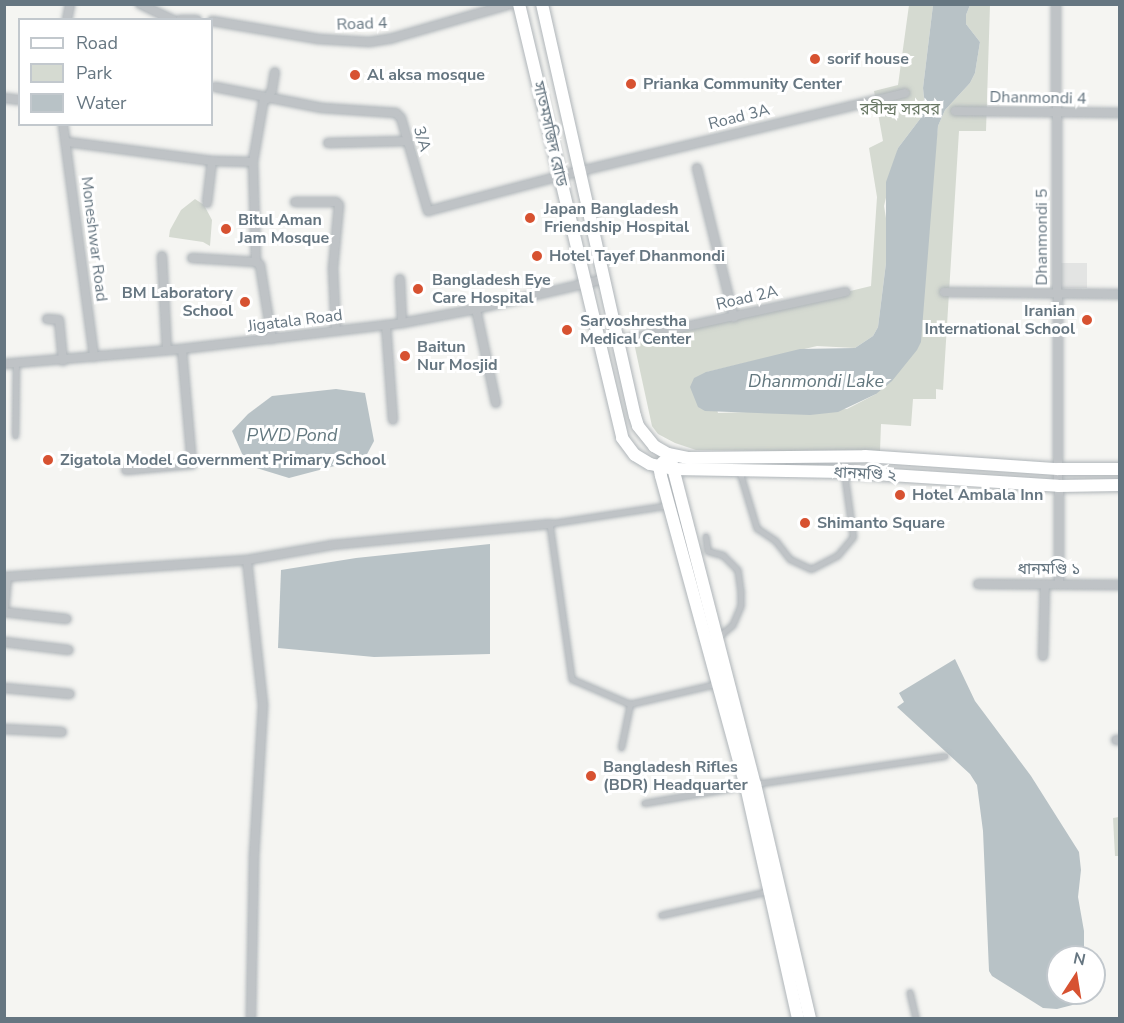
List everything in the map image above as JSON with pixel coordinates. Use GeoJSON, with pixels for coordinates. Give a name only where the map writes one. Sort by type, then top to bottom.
{"type":"FeatureCollection","features":[{"type":"Feature","properties":{"kind":"main road","name":"সাতমসজিদ রোড"},"geometry":{"type":"LineString","coordinates":[[519,4],[622,438]]}},
{"type":"Feature","properties":{"kind":"main road","name":"সাতমসজিদ রোড"},"geometry":{"type":"LineString","coordinates":[[542,4],[635,416],[643,432],[654,446],[668,454]]}},
{"type":"Feature","properties":{"kind":"main road","name":"ধানমণ্ডি ২"},"geometry":{"type":"LineString","coordinates":[[622,438],[635,455],[659,466],[674,469],[844,472],[1058,486],[1119,485]]}},
{"type":"Feature","properties":{"kind":"main road","name":"ধানমণ্ডি ২"},"geometry":{"type":"LineString","coordinates":[[668,454],[699,458],[865,456],[1058,469],[1119,469]]}},
{"type":"Feature","properties":{"kind":"main road"},"geometry":{"type":"LineString","coordinates":[[668,454],[659,466],[712,640]]}},
{"type":"Feature","properties":{"kind":"main road"},"geometry":{"type":"LineString","coordinates":[[668,454],[674,469],[712,640],[810,1018]]}},
{"type":"Feature","properties":{"kind":"main road"},"geometry":{"type":"LineString","coordinates":[[751,785],[769,891],[798,1018]]}},
{"type":"Feature","properties":{"kind":"street"},"geometry":{"type":"LineString","coordinates":[[140,4],[169,18]]}},
{"type":"Feature","properties":{"kind":"street","name":"Road 4"},"geometry":{"type":"LineString","coordinates":[[213,21],[318,39],[369,42],[393,39],[511,4]]}},
{"type":"Feature","properties":{"kind":"street","name":"Dhanmondi 5"},"geometry":{"type":"LineString","coordinates":[[1056,4],[1058,469]]}},
{"type":"Feature","properties":{"kind":"street"},"geometry":{"type":"LineString","coordinates":[[256,262],[253,162],[266,98],[272,90],[275,72]]}},
{"type":"Feature","properties":{"kind":"street"},"geometry":{"type":"LineString","coordinates":[[215,87],[266,98]]}},
{"type":"Feature","properties":{"kind":"street","name":"Road 3A"},"geometry":{"type":"LineString","coordinates":[[428,211],[580,171],[905,93]]}},
{"type":"Feature","properties":{"kind":"street","name":"3/A"},"geometry":{"type":"LineString","coordinates":[[266,98],[322,108],[396,113],[401,118],[428,211]]}},
{"type":"Feature","properties":{"kind":"street","name":"Dhanmondi 4"},"geometry":{"type":"LineString","coordinates":[[955,111],[1119,113]]}},
{"type":"Feature","properties":{"kind":"street","name":"Moneshwar Road"},"geometry":{"type":"LineString","coordinates":[[63,126],[94,357]]}},
{"type":"Feature","properties":{"kind":"street"},"geometry":{"type":"LineString","coordinates":[[328,143],[407,141]]}},
{"type":"Feature","properties":{"kind":"street"},"geometry":{"type":"LineString","coordinates":[[67,142],[212,161],[253,162]]}},
{"type":"Feature","properties":{"kind":"street"},"geometry":{"type":"LineString","coordinates":[[207,203],[212,161]]}},
{"type":"Feature","properties":{"kind":"street"},"geometry":{"type":"LineString","coordinates":[[697,168],[734,317]]}},
{"type":"Feature","properties":{"kind":"street"},"geometry":{"type":"LineString","coordinates":[[295,202],[336,202],[339,205],[333,268],[336,331]]}},
{"type":"Feature","properties":{"kind":"street"},"geometry":{"type":"LineString","coordinates":[[162,256],[167,350]]}},
{"type":"Feature","properties":{"kind":"street"},"geometry":{"type":"LineString","coordinates":[[192,258],[256,262],[260,265],[272,339]]}},
{"type":"Feature","properties":{"kind":"street"},"geometry":{"type":"LineString","coordinates":[[400,279],[402,323]]}},
{"type":"Feature","properties":{"kind":"street","name":"Jigatala Road"},"geometry":{"type":"LineString","coordinates":[[4,364],[63,361],[182,349],[402,323],[476,309],[605,279]]}},
{"type":"Feature","properties":{"kind":"street","name":"Road 2A"},"geometry":{"type":"LineString","coordinates":[[619,341],[846,292]]}},
{"type":"Feature","properties":{"kind":"street"},"geometry":{"type":"LineString","coordinates":[[944,292],[1119,294]]}},
{"type":"Feature","properties":{"kind":"street"},"geometry":{"type":"LineString","coordinates":[[476,309],[496,403]]}},
{"type":"Feature","properties":{"kind":"street"},"geometry":{"type":"LineString","coordinates":[[47,318],[59,320],[63,361]]}},
{"type":"Feature","properties":{"kind":"street"},"geometry":{"type":"LineString","coordinates":[[386,325],[393,420]]}},
{"type":"Feature","properties":{"kind":"street"},"geometry":{"type":"LineString","coordinates":[[126,470],[192,464],[182,349]]}},
{"type":"Feature","properties":{"kind":"street"},"geometry":{"type":"LineString","coordinates":[[1058,469],[1059,584]]}},
{"type":"Feature","properties":{"kind":"street"},"geometry":{"type":"LineString","coordinates":[[67,619],[4,611],[6,577],[247,560],[332,545],[550,524]]}},
{"type":"Feature","properties":{"kind":"street"},"geometry":{"type":"LineString","coordinates":[[247,560],[263,705],[254,857],[251,1018]]}},
{"type":"Feature","properties":{"kind":"street","name":"ধানমণ্ডি ১"},"geometry":{"type":"LineString","coordinates":[[978,584],[1119,585]]}},
{"type":"Feature","properties":{"kind":"street"},"geometry":{"type":"LineString","coordinates":[[1043,656],[1045,584]]}},
{"type":"Feature","properties":{"kind":"street"},"geometry":{"type":"LineString","coordinates":[[4,642],[69,650]]}},
{"type":"Feature","properties":{"kind":"street"},"geometry":{"type":"LineString","coordinates":[[4,688],[70,694]]}},
{"type":"Feature","properties":{"kind":"street"},"geometry":{"type":"LineString","coordinates":[[4,729],[62,732]]}},
{"type":"Feature","properties":{"kind":"lane"},"geometry":{"type":"LineString","coordinates":[[15,436],[16,363]]}},
{"type":"Feature","properties":{"kind":"lane"},"geometry":{"type":"LineString","coordinates":[[739,469],[757,528],[776,541],[790,559],[811,569],[827,564],[853,537],[844,472]]}},
{"type":"Feature","properties":{"kind":"lane"},"geometry":{"type":"LineString","coordinates":[[670,505],[550,524],[573,679],[630,704],[723,682]]}},
{"type":"Feature","properties":{"kind":"lane"},"geometry":{"type":"LineString","coordinates":[[706,536],[708,550],[723,555],[738,570],[741,592],[741,606],[733,625],[712,640]]}},
{"type":"Feature","properties":{"kind":"lane"},"geometry":{"type":"LineString","coordinates":[[621,748],[630,704]]}},
{"type":"Feature","properties":{"kind":"lane"},"geometry":{"type":"LineString","coordinates":[[644,803],[945,756]]}},
{"type":"Feature","properties":{"kind":"lane"},"geometry":{"type":"LineString","coordinates":[[661,915],[769,891]]}},
{"type":"Feature","properties":{"kind":"lane"},"geometry":{"type":"LineString","coordinates":[[910,992],[916,1018]]}},
{"type":"Feature","properties":{"kind":"shaded area"},"geometry":{"type":"Polygon","coordinates":[[[1061,263],[1087,263],[1087,288],[1061,288],[1061,263]]]}},
{"type":"Feature","properties":{"kind":"green space","name":"রবীন্দ্র সরবর"},"geometry":{"type":"Polygon","coordinates":[[[909,5],[933,5],[923,88],[925,108],[920,119],[898,148],[884,206],[887,224],[886,263],[878,327],[873,336],[855,348],[817,346],[707,372],[718,413],[847,409],[876,394],[935,151],[938,126],[945,110],[970,83],[975,73],[980,42],[966,24],[966,15],[970,5],[990,5],[986,131],[959,131],[943,390],[936,389],[936,399],[913,399],[911,426],[881,424],[880,452],[696,450],[658,434],[652,426],[634,343],[871,286],[877,197],[869,148],[883,141],[874,91],[898,85],[909,5]]]}},
{"type":"Feature","properties":{"kind":"green space"},"geometry":{"type":"Polygon","coordinates":[[[195,199],[204,205],[212,220],[210,246],[203,242],[169,237],[170,230],[181,210],[195,199]]]}},
{"type":"Feature","properties":{"kind":"green space"},"geometry":{"type":"Polygon","coordinates":[[[1119,817],[1119,856],[1115,856],[1113,818],[1119,817]]]}},
{"type":"Feature","properties":{"kind":"water","name":"Dhanmondi Lake"},"geometry":{"type":"Polygon","coordinates":[[[933,5],[970,5],[966,15],[966,24],[980,42],[975,73],[970,83],[945,110],[938,126],[921,342],[917,350],[892,381],[876,394],[838,412],[810,415],[705,411],[698,407],[690,387],[694,378],[706,372],[800,349],[855,348],[873,336],[878,327],[886,263],[886,182],[898,148],[920,119],[925,108],[923,88],[933,5]]]}},
{"type":"Feature","properties":{"kind":"water","name":"PWD Pond"},"geometry":{"type":"Polygon","coordinates":[[[336,389],[365,393],[374,441],[365,458],[289,478],[247,465],[232,431],[248,414],[272,396],[336,389]]]}},
{"type":"Feature","properties":{"kind":"water"},"geometry":{"type":"Polygon","coordinates":[[[490,544],[490,654],[374,657],[278,648],[281,570],[356,558],[490,544]]]}},
{"type":"Feature","properties":{"kind":"water"},"geometry":{"type":"Polygon","coordinates":[[[955,659],[975,701],[1031,776],[1079,852],[1081,870],[1078,897],[1084,945],[1046,945],[1046,1005],[1072,1005],[1057,1009],[1043,1008],[992,976],[989,971],[983,831],[977,785],[970,774],[897,707],[904,702],[899,693],[955,659]]]}},
{"type":"Feature","properties":{"kind":"place","name":"sorif house"},"geometry":{"type":"Point","coordinates":[815,59]}},
{"type":"Feature","properties":{"kind":"place","name":"Al aksa mosque"},"geometry":{"type":"Point","coordinates":[355,75]}},
{"type":"Feature","properties":{"kind":"place","name":"Prianka Community Center"},"geometry":{"type":"Point","coordinates":[631,84]}},
{"type":"Feature","properties":{"kind":"place","name":"Japan Bangladesh Friendship Hospital"},"geometry":{"type":"Point","coordinates":[530,218]}},
{"type":"Feature","properties":{"kind":"place","name":"Bitul Aman Jam Mosque"},"geometry":{"type":"Point","coordinates":[226,229]}},
{"type":"Feature","properties":{"kind":"place","name":"Hotel Tayef Dhanmondi"},"geometry":{"type":"Point","coordinates":[537,256]}},
{"type":"Feature","properties":{"kind":"place","name":"Bangladesh Eye Care Hospital"},"geometry":{"type":"Point","coordinates":[418,289]}},
{"type":"Feature","properties":{"kind":"place","name":"BM Laboratory School"},"geometry":{"type":"Point","coordinates":[245,302]}},
{"type":"Feature","properties":{"kind":"place","name":"Iranian International School"},"geometry":{"type":"Point","coordinates":[1087,320]}},
{"type":"Feature","properties":{"kind":"place","name":"Sarvoshrestha Medical Center"},"geometry":{"type":"Point","coordinates":[567,330]}},
{"type":"Feature","properties":{"kind":"place","name":"Baitun Nur Mosjid"},"geometry":{"type":"Point","coordinates":[405,356]}},
{"type":"Feature","properties":{"kind":"place","name":"Zigatola Model Government Primary School"},"geometry":{"type":"Point","coordinates":[48,460]}},
{"type":"Feature","properties":{"kind":"place","name":"Hotel Ambala Inn"},"geometry":{"type":"Point","coordinates":[900,495]}},
{"type":"Feature","properties":{"kind":"place","name":"Shimanto Square"},"geometry":{"type":"Point","coordinates":[805,523]}},
{"type":"Feature","properties":{"kind":"place","name":"Bangladesh Rifles (BDR) Headquarter"},"geometry":{"type":"Point","coordinates":[591,776]}}]}
